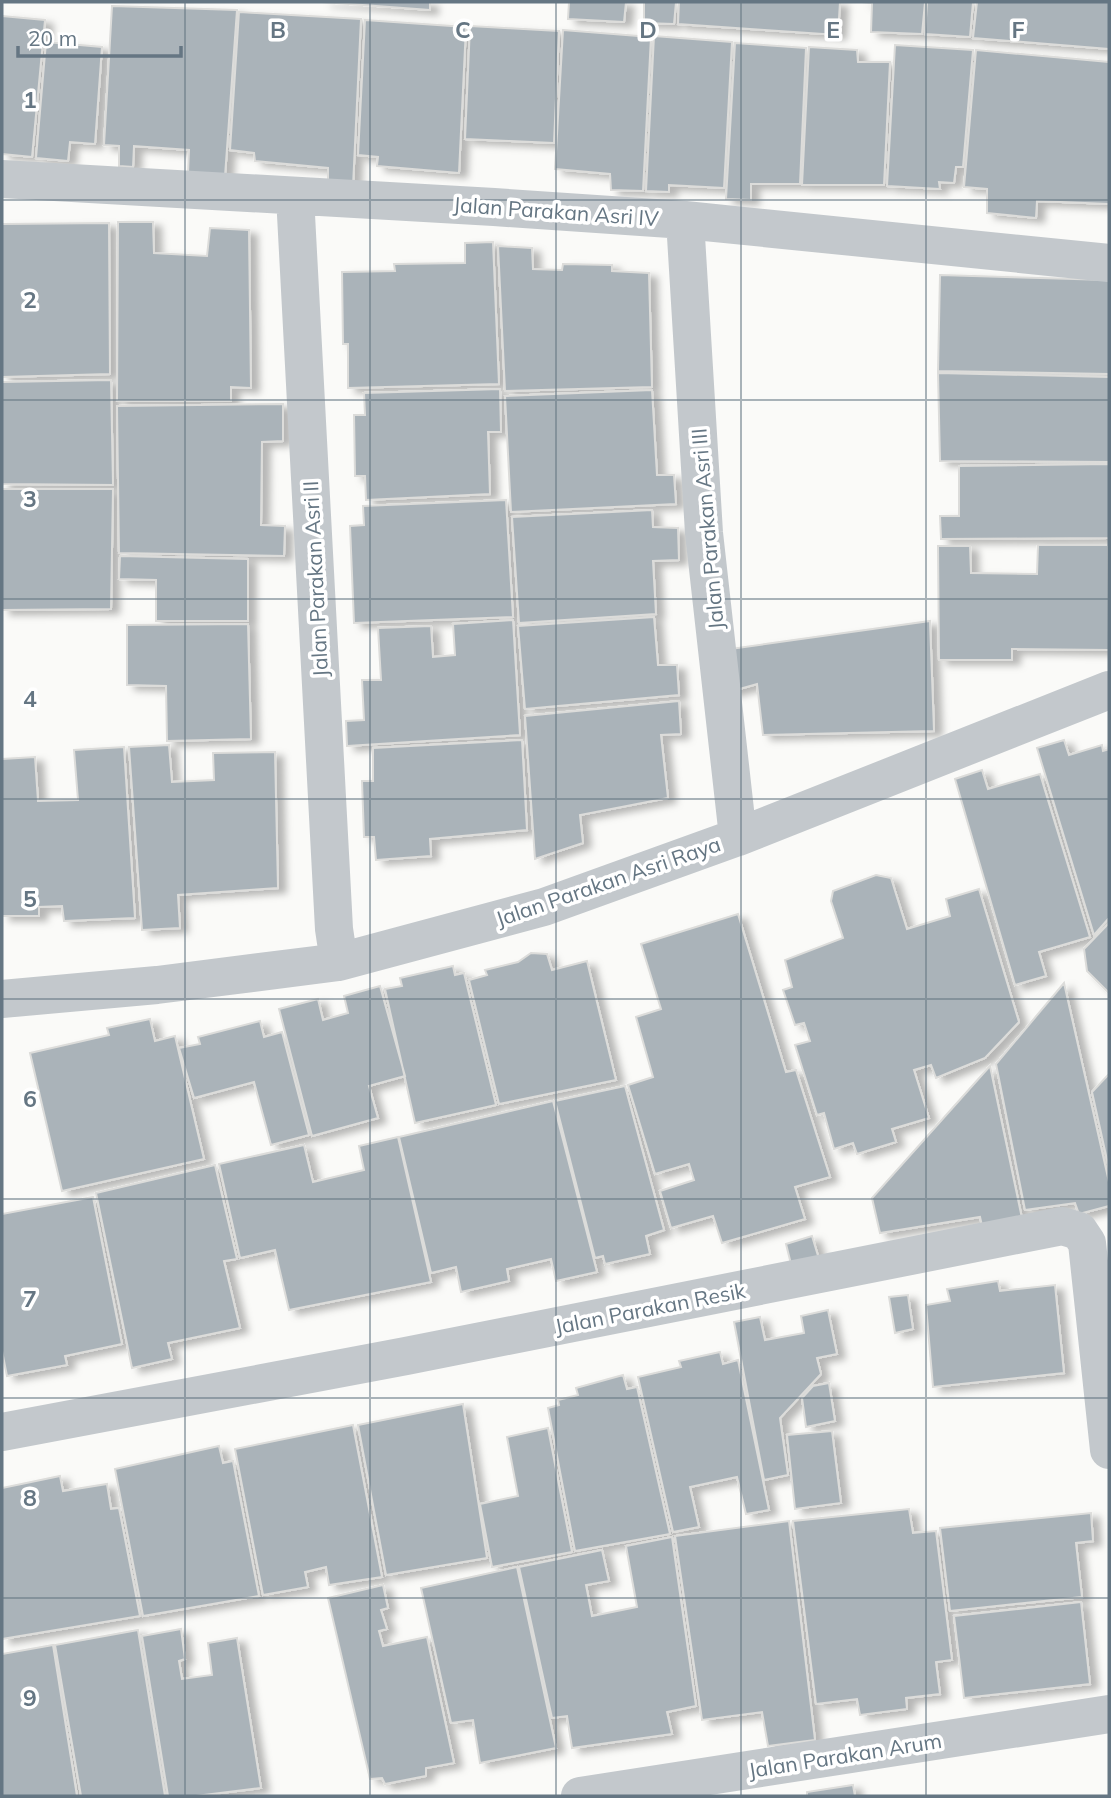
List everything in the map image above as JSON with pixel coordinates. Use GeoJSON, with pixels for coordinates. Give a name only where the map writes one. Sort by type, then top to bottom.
{"type":"FeatureCollection","features":[{"type":"Feature","properties":{"kind":"street","name":"Jalan Parakan Asri IV"},"geometry":{"type":"LineString","coordinates":[[2,179],[685,220],[1109,263]]}},
{"type":"Feature","properties":{"kind":"street","name":"Jalan Parakan Asri II"},"geometry":{"type":"LineString","coordinates":[[295,196],[334,915],[339,962]]}},
{"type":"Feature","properties":{"kind":"street","name":"Jalan Parakan Asri III"},"geometry":{"type":"LineString","coordinates":[[685,220],[704,533],[738,837]]}},
{"type":"Feature","properties":{"kind":"street","name":"Jalan Parakan Asri Raya"},"geometry":{"type":"LineString","coordinates":[[2,999],[157,985],[339,962],[544,907],[738,837],[1109,690]]}},
{"type":"Feature","properties":{"kind":"street","name":"Jalan Parakan Resik"},"geometry":{"type":"LineString","coordinates":[[2,1432],[406,1356],[1062,1226],[1079,1231],[1087,1243],[1109,1450]]}},
{"type":"Feature","properties":{"kind":"street","name":"Jalan Parakan Arum"},"geometry":{"type":"LineString","coordinates":[[580,1796],[1109,1714]]}},
{"type":"Feature","properties":{"kind":"building"},"geometry":{"type":"Polygon","coordinates":[[[322,2],[430,2],[430,10],[322,2]]]}},
{"type":"Feature","properties":{"kind":"building"},"geometry":{"type":"Polygon","coordinates":[[[569,2],[626,2],[624,22],[568,19],[569,2]]]}},
{"type":"Feature","properties":{"kind":"building"},"geometry":{"type":"Polygon","coordinates":[[[644,2],[676,2],[674,24],[644,23],[644,2]]]}},
{"type":"Feature","properties":{"kind":"building"},"geometry":{"type":"Polygon","coordinates":[[[679,2],[840,2],[838,35],[678,24],[679,2]]]}},
{"type":"Feature","properties":{"kind":"building"},"geometry":{"type":"Polygon","coordinates":[[[862,2],[925,2],[922,34],[871,32],[872,3],[862,2]]]}},
{"type":"Feature","properties":{"kind":"building"},"geometry":{"type":"Polygon","coordinates":[[[927,2],[973,2],[970,37],[925,34],[927,2]]]}},
{"type":"Feature","properties":{"kind":"building"},"geometry":{"type":"Polygon","coordinates":[[[977,2],[1109,2],[1109,49],[973,38],[977,2]]]}},
{"type":"Feature","properties":{"kind":"building"},"geometry":{"type":"Polygon","coordinates":[[[112,6],[237,10],[225,176],[188,174],[189,150],[134,146],[133,167],[119,166],[119,146],[104,145],[112,6]]]}},
{"type":"Feature","properties":{"kind":"building"},"geometry":{"type":"Polygon","coordinates":[[[239,12],[361,19],[353,186],[328,184],[328,168],[255,161],[254,153],[230,150],[239,12]]]}},
{"type":"Feature","properties":{"kind":"building"},"geometry":{"type":"Polygon","coordinates":[[[2,16],[45,20],[32,157],[2,154],[2,16]]]}},
{"type":"Feature","properties":{"kind":"building"},"geometry":{"type":"Polygon","coordinates":[[[365,20],[466,27],[459,173],[377,166],[378,157],[358,155],[365,20]]]}},
{"type":"Feature","properties":{"kind":"building"},"geometry":{"type":"Polygon","coordinates":[[[470,26],[559,31],[554,143],[465,139],[470,26]]]}},
{"type":"Feature","properties":{"kind":"building"},"geometry":{"type":"Polygon","coordinates":[[[563,30],[651,37],[643,191],[611,190],[610,174],[555,169],[563,30]]]}},
{"type":"Feature","properties":{"kind":"building"},"geometry":{"type":"Polygon","coordinates":[[[654,36],[732,42],[724,188],[669,185],[669,192],[646,191],[654,36]]]}},
{"type":"Feature","properties":{"kind":"building"},"geometry":{"type":"Polygon","coordinates":[[[46,42],[102,47],[95,144],[70,142],[68,161],[36,158],[46,42]]]}},
{"type":"Feature","properties":{"kind":"building"},"geometry":{"type":"Polygon","coordinates":[[[735,43],[806,48],[800,184],[751,184],[751,200],[726,199],[735,43]]]}},
{"type":"Feature","properties":{"kind":"building"},"geometry":{"type":"Polygon","coordinates":[[[895,45],[973,50],[963,167],[956,167],[954,183],[939,182],[940,189],[887,186],[895,45]]]}},
{"type":"Feature","properties":{"kind":"building"},"geometry":{"type":"Polygon","coordinates":[[[809,47],[857,50],[858,62],[890,62],[884,185],[802,185],[809,47]]]}},
{"type":"Feature","properties":{"kind":"building"},"geometry":{"type":"Polygon","coordinates":[[[976,50],[1109,62],[1109,204],[1037,201],[1036,218],[987,213],[987,189],[964,187],[976,50]]]}},
{"type":"Feature","properties":{"kind":"building"},"geometry":{"type":"Polygon","coordinates":[[[118,222],[153,222],[154,253],[207,256],[210,228],[249,230],[251,388],[231,387],[231,401],[117,401],[118,222]]]}},
{"type":"Feature","properties":{"kind":"building"},"geometry":{"type":"Polygon","coordinates":[[[109,223],[110,374],[2,377],[2,224],[109,223]]]}},
{"type":"Feature","properties":{"kind":"building"},"geometry":{"type":"Polygon","coordinates":[[[493,242],[499,384],[348,388],[348,344],[343,344],[342,272],[395,271],[394,264],[465,263],[465,243],[493,242]]]}},
{"type":"Feature","properties":{"kind":"building"},"geometry":{"type":"Polygon","coordinates":[[[498,246],[532,248],[533,269],[562,270],[563,264],[612,265],[612,271],[649,273],[652,387],[505,391],[498,246]]]}},
{"type":"Feature","properties":{"kind":"building"},"geometry":{"type":"Polygon","coordinates":[[[940,275],[1109,280],[1109,374],[938,371],[940,275]]]}},
{"type":"Feature","properties":{"kind":"building"},"geometry":{"type":"Polygon","coordinates":[[[938,373],[1109,377],[1109,462],[940,461],[938,373]]]}},
{"type":"Feature","properties":{"kind":"building"},"geometry":{"type":"Polygon","coordinates":[[[111,380],[113,485],[2,484],[2,382],[111,380]]]}},
{"type":"Feature","properties":{"kind":"building"},"geometry":{"type":"Polygon","coordinates":[[[500,389],[501,432],[488,432],[490,494],[366,500],[365,476],[355,476],[354,415],[365,415],[364,393],[500,389]]]}},
{"type":"Feature","properties":{"kind":"building"},"geometry":{"type":"Polygon","coordinates":[[[652,390],[657,475],[674,475],[676,504],[511,512],[505,396],[652,390]]]}},
{"type":"Feature","properties":{"kind":"building"},"geometry":{"type":"Polygon","coordinates":[[[283,404],[283,441],[262,442],[261,525],[285,526],[284,556],[119,553],[117,406],[283,404]]]}},
{"type":"Feature","properties":{"kind":"building"},"geometry":{"type":"Polygon","coordinates":[[[1109,464],[1109,538],[941,539],[940,516],[959,516],[959,466],[1109,464]]]}},
{"type":"Feature","properties":{"kind":"building"},"geometry":{"type":"Polygon","coordinates":[[[2,489],[113,489],[111,609],[2,610],[2,489]]]}},
{"type":"Feature","properties":{"kind":"building"},"geometry":{"type":"Polygon","coordinates":[[[506,500],[513,617],[354,623],[350,526],[364,525],[363,506],[506,500]]]}},
{"type":"Feature","properties":{"kind":"building"},"geometry":{"type":"Polygon","coordinates":[[[652,510],[653,527],[678,528],[679,560],[653,561],[656,614],[519,623],[512,517],[652,510]]]}},
{"type":"Feature","properties":{"kind":"building"},"geometry":{"type":"Polygon","coordinates":[[[1038,545],[1108,545],[1109,650],[1012,649],[1012,660],[939,660],[938,546],[970,546],[971,573],[1037,574],[1038,545]]]}},
{"type":"Feature","properties":{"kind":"building"},"geometry":{"type":"Polygon","coordinates":[[[120,556],[248,559],[248,621],[156,621],[156,580],[119,579],[120,556]]]}},
{"type":"Feature","properties":{"kind":"building"},"geometry":{"type":"Polygon","coordinates":[[[654,617],[658,665],[677,665],[679,695],[525,709],[518,626],[654,617]]]}},
{"type":"Feature","properties":{"kind":"building"},"geometry":{"type":"Polygon","coordinates":[[[513,620],[520,735],[347,746],[346,721],[364,720],[362,680],[381,680],[378,628],[431,626],[433,657],[455,655],[453,624],[513,620]]]}},
{"type":"Feature","properties":{"kind":"building"},"geometry":{"type":"Polygon","coordinates":[[[930,621],[934,731],[763,735],[757,684],[729,692],[723,650],[930,621]]]}},
{"type":"Feature","properties":{"kind":"building"},"geometry":{"type":"Polygon","coordinates":[[[248,624],[251,739],[167,741],[166,686],[127,685],[127,625],[248,624]]]}},
{"type":"Feature","properties":{"kind":"building"},"geometry":{"type":"Polygon","coordinates":[[[679,701],[681,734],[661,735],[668,798],[580,815],[583,843],[535,859],[525,716],[679,701]]]}},
{"type":"Feature","properties":{"kind":"building"},"geometry":{"type":"Polygon","coordinates":[[[522,740],[527,830],[430,839],[431,856],[376,860],[374,837],[364,837],[362,781],[373,781],[373,748],[522,740]]]}},
{"type":"Feature","properties":{"kind":"building"},"geometry":{"type":"Polygon","coordinates":[[[1064,740],[1069,755],[1102,745],[1103,751],[1109,749],[1109,918],[1094,935],[1037,748],[1064,740]]]}},
{"type":"Feature","properties":{"kind":"building"},"geometry":{"type":"Polygon","coordinates":[[[169,745],[172,782],[214,780],[213,753],[275,752],[278,888],[178,895],[180,928],[142,930],[129,747],[169,745]]]}},
{"type":"Feature","properties":{"kind":"building"},"geometry":{"type":"Polygon","coordinates":[[[124,747],[135,918],[64,921],[62,906],[39,907],[39,916],[2,916],[2,759],[35,757],[38,801],[78,800],[74,750],[124,747]]]}},
{"type":"Feature","properties":{"kind":"building"},"geometry":{"type":"Polygon","coordinates":[[[982,770],[988,789],[1040,774],[1090,937],[1039,952],[1046,976],[1015,985],[955,779],[982,770]]]}},
{"type":"Feature","properties":{"kind":"building"},"geometry":{"type":"Polygon","coordinates":[[[876,875],[891,878],[907,929],[950,916],[946,899],[979,889],[1019,1022],[985,1058],[936,1078],[931,1065],[914,1070],[929,1118],[892,1129],[896,1142],[857,1154],[853,1143],[834,1149],[824,1113],[817,1115],[795,1045],[810,1041],[804,1023],[795,1025],[783,990],[792,987],[785,960],[843,938],[831,901],[833,891],[876,875]]]}},
{"type":"Feature","properties":{"kind":"building"},"geometry":{"type":"Polygon","coordinates":[[[738,914],[786,1072],[796,1070],[830,1177],[795,1187],[805,1219],[722,1243],[713,1216],[671,1228],[660,1191],[694,1180],[689,1164],[655,1174],[628,1085],[653,1077],[636,1017],[661,1009],[641,944],[738,914]]]}},
{"type":"Feature","properties":{"kind":"building"},"geometry":{"type":"Polygon","coordinates":[[[1109,923],[1109,993],[1087,971],[1084,949],[1109,923]]]}},
{"type":"Feature","properties":{"kind":"building"},"geometry":{"type":"Polygon","coordinates":[[[531,953],[547,954],[552,970],[587,961],[616,1080],[499,1104],[469,980],[487,975],[485,970],[518,962],[531,953]]]}},
{"type":"Feature","properties":{"kind":"building"},"geometry":{"type":"Polygon","coordinates":[[[453,966],[455,975],[464,973],[496,1105],[415,1123],[385,989],[402,986],[400,978],[453,966]]]}},
{"type":"Feature","properties":{"kind":"building"},"geometry":{"type":"Polygon","coordinates":[[[1064,983],[1109,1182],[1109,1206],[1079,1214],[1075,1203],[1025,1210],[996,1064],[1064,983]]]}},
{"type":"Feature","properties":{"kind":"building"},"geometry":{"type":"Polygon","coordinates":[[[380,986],[405,1076],[369,1086],[378,1118],[312,1136],[279,1009],[318,999],[323,1020],[348,1013],[344,996],[380,986]]]}},
{"type":"Feature","properties":{"kind":"building"},"geometry":{"type":"Polygon","coordinates":[[[150,1019],[155,1041],[175,1036],[204,1159],[62,1191],[30,1053],[109,1035],[107,1028],[150,1019]]]}},
{"type":"Feature","properties":{"kind":"building"},"geometry":{"type":"Polygon","coordinates":[[[260,1021],[264,1037],[282,1032],[309,1135],[271,1145],[254,1082],[194,1098],[179,1048],[200,1044],[198,1037],[260,1021]]]}},
{"type":"Feature","properties":{"kind":"building"},"geometry":{"type":"Polygon","coordinates":[[[990,1066],[1023,1223],[983,1230],[980,1217],[880,1233],[872,1198],[990,1066]]]}},
{"type":"Feature","properties":{"kind":"building"},"geometry":{"type":"Polygon","coordinates":[[[1109,1074],[1109,1169],[1092,1092],[1109,1074]]]}},
{"type":"Feature","properties":{"kind":"building"},"geometry":{"type":"Polygon","coordinates":[[[625,1086],[664,1230],[646,1236],[650,1254],[605,1264],[603,1256],[595,1258],[555,1101],[625,1086]]]}},
{"type":"Feature","properties":{"kind":"building"},"geometry":{"type":"Polygon","coordinates":[[[553,1101],[597,1272],[556,1281],[551,1259],[507,1269],[509,1281],[461,1292],[456,1267],[431,1273],[399,1137],[553,1101]]]}},
{"type":"Feature","properties":{"kind":"building"},"geometry":{"type":"Polygon","coordinates":[[[398,1137],[431,1282],[289,1310],[275,1250],[240,1258],[219,1164],[304,1145],[313,1182],[364,1170],[359,1146],[398,1137]]]}},
{"type":"Feature","properties":{"kind":"building"},"geometry":{"type":"Polygon","coordinates":[[[215,1165],[237,1259],[224,1261],[240,1328],[168,1343],[172,1359],[132,1368],[96,1193],[215,1165]]]}},
{"type":"Feature","properties":{"kind":"building"},"geometry":{"type":"Polygon","coordinates":[[[93,1197],[122,1344],[65,1356],[67,1365],[7,1376],[2,1351],[2,1214],[93,1197]]]}},
{"type":"Feature","properties":{"kind":"building"},"geometry":{"type":"Polygon","coordinates":[[[812,1236],[819,1259],[792,1268],[786,1244],[812,1236]]]}},
{"type":"Feature","properties":{"kind":"building"},"geometry":{"type":"Polygon","coordinates":[[[998,1281],[1000,1291],[1055,1285],[1064,1373],[933,1387],[926,1305],[950,1301],[947,1289],[998,1281]]]}},
{"type":"Feature","properties":{"kind":"building"},"geometry":{"type":"Polygon","coordinates":[[[908,1295],[913,1329],[895,1333],[889,1297],[908,1295]]]}},
{"type":"Feature","properties":{"kind":"building"},"geometry":{"type":"Polygon","coordinates":[[[828,1310],[837,1354],[817,1358],[821,1374],[780,1418],[788,1475],[764,1480],[734,1322],[760,1317],[765,1340],[804,1333],[801,1316],[828,1310]]]}},
{"type":"Feature","properties":{"kind":"building"},"geometry":{"type":"Polygon","coordinates":[[[720,1352],[723,1364],[738,1360],[769,1510],[746,1514],[737,1477],[690,1487],[699,1527],[673,1532],[638,1377],[681,1367],[679,1361],[720,1352]]]}},
{"type":"Feature","properties":{"kind":"building"},"geometry":{"type":"Polygon","coordinates":[[[623,1375],[627,1389],[637,1387],[670,1534],[575,1551],[548,1408],[559,1405],[558,1400],[578,1395],[576,1388],[623,1375]]]}},
{"type":"Feature","properties":{"kind":"building"},"geometry":{"type":"Polygon","coordinates":[[[829,1383],[835,1421],[806,1427],[802,1398],[813,1386],[829,1383]]]}},
{"type":"Feature","properties":{"kind":"building"},"geometry":{"type":"Polygon","coordinates":[[[463,1404],[487,1558],[386,1575],[358,1425],[463,1404]]]}},
{"type":"Feature","properties":{"kind":"building"},"geometry":{"type":"Polygon","coordinates":[[[353,1425],[382,1577],[329,1585],[326,1567],[305,1572],[308,1587],[263,1595],[235,1449],[353,1425]]]}},
{"type":"Feature","properties":{"kind":"building"},"geometry":{"type":"Polygon","coordinates":[[[548,1428],[572,1552],[492,1567],[480,1504],[518,1496],[507,1437],[548,1428]]]}},
{"type":"Feature","properties":{"kind":"building"},"geometry":{"type":"Polygon","coordinates":[[[832,1431],[841,1503],[795,1509],[787,1435],[832,1431]]]}},
{"type":"Feature","properties":{"kind":"building"},"geometry":{"type":"Polygon","coordinates":[[[219,1446],[223,1463],[233,1461],[259,1596],[143,1616],[115,1469],[219,1446]]]}},
{"type":"Feature","properties":{"kind":"building"},"geometry":{"type":"Polygon","coordinates":[[[60,1476],[63,1491],[107,1484],[111,1509],[119,1508],[140,1616],[2,1639],[2,1488],[60,1476]]]}},
{"type":"Feature","properties":{"kind":"building"},"geometry":{"type":"Polygon","coordinates":[[[909,1509],[913,1533],[936,1531],[952,1660],[936,1662],[940,1694],[906,1698],[907,1709],[860,1715],[857,1699],[816,1704],[793,1521],[909,1509]]]}},
{"type":"Feature","properties":{"kind":"building"},"geometry":{"type":"Polygon","coordinates":[[[1091,1513],[1093,1541],[1076,1543],[1082,1597],[950,1611],[940,1528],[1091,1513]]]}},
{"type":"Feature","properties":{"kind":"building"},"geometry":{"type":"Polygon","coordinates":[[[789,1521],[815,1740],[768,1746],[762,1712],[702,1720],[675,1536],[789,1521]]]}},
{"type":"Feature","properties":{"kind":"building"},"geometry":{"type":"Polygon","coordinates":[[[672,1537],[696,1706],[667,1712],[672,1734],[572,1748],[567,1716],[552,1718],[519,1567],[602,1550],[609,1581],[586,1585],[592,1616],[637,1607],[626,1546],[672,1537]]]}},
{"type":"Feature","properties":{"kind":"building"},"geometry":{"type":"Polygon","coordinates":[[[517,1567],[556,1748],[480,1763],[473,1720],[451,1723],[421,1588],[517,1567]]]}},
{"type":"Feature","properties":{"kind":"building"},"geometry":{"type":"Polygon","coordinates":[[[383,1585],[388,1608],[381,1610],[387,1629],[379,1631],[383,1646],[427,1637],[454,1763],[426,1768],[426,1776],[385,1784],[382,1778],[370,1779],[328,1598],[383,1585]]]}},
{"type":"Feature","properties":{"kind":"building"},"geometry":{"type":"Polygon","coordinates":[[[1081,1602],[1090,1684],[964,1698],[954,1616],[1081,1602]]]}},
{"type":"Feature","properties":{"kind":"building"},"geometry":{"type":"Polygon","coordinates":[[[181,1629],[185,1659],[179,1661],[182,1679],[212,1675],[208,1643],[237,1638],[261,1788],[196,1796],[168,1796],[142,1636],[181,1629]]]}},
{"type":"Feature","properties":{"kind":"building"},"geometry":{"type":"Polygon","coordinates":[[[138,1630],[165,1796],[81,1796],[55,1645],[138,1630]]]}},
{"type":"Feature","properties":{"kind":"building"},"geometry":{"type":"Polygon","coordinates":[[[53,1645],[77,1796],[2,1796],[2,1654],[53,1645]]]}},
{"type":"Feature","properties":{"kind":"building"},"geometry":{"type":"Polygon","coordinates":[[[853,1785],[855,1796],[807,1796],[807,1792],[853,1785]]]}}]}
